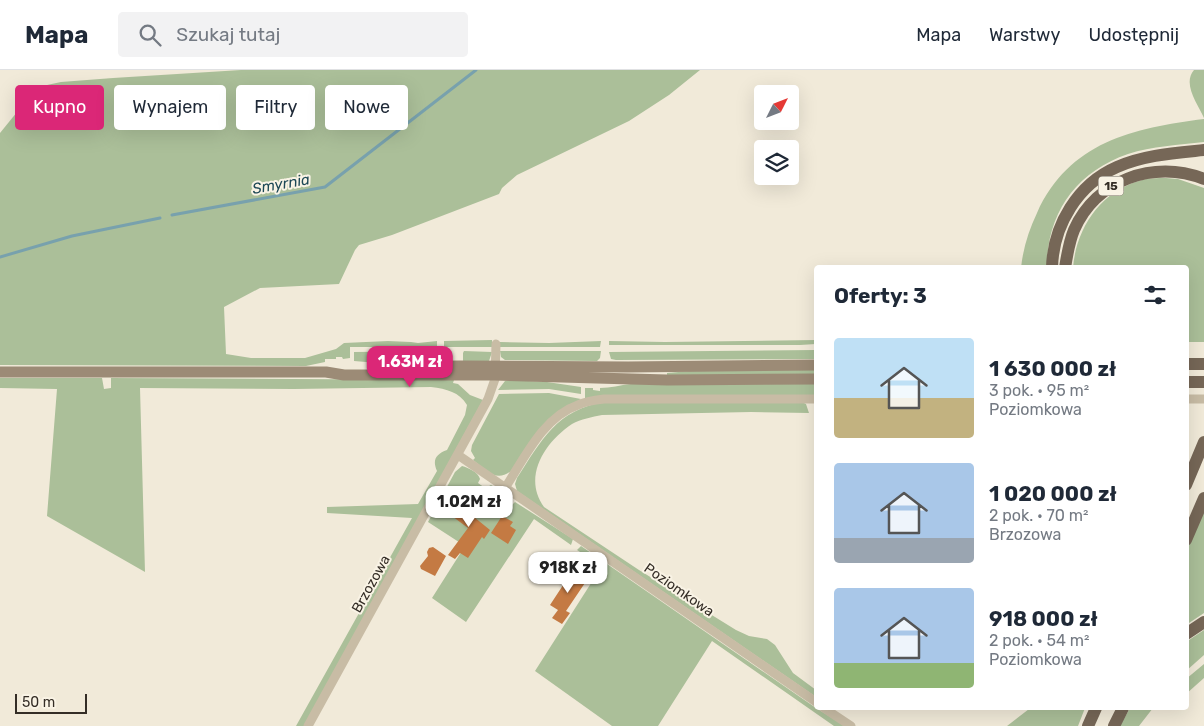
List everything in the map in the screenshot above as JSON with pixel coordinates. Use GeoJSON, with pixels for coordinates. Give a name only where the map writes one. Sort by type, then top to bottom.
{"type":"FeatureCollection","features":[{"type":"Feature","properties":{"kind":"main road"},"geometry":{"type":"LineString","coordinates":[[1052,265],[1055,241],[1064,218],[1073,203],[1087,187],[1118,166],[1133,161],[1166,154],[1204,150]]}},
{"type":"Feature","properties":{"kind":"main road","name":"15"},"geometry":{"type":"LineString","coordinates":[[1065,265],[1068,247],[1080,218],[1096,198],[1112,185],[1138,174],[1155,171],[1172,171],[1204,179]]}},
{"type":"Feature","properties":{"kind":"main road"},"geometry":{"type":"LineString","coordinates":[[496,371],[814,364]]}},
{"type":"Feature","properties":{"kind":"main road"},"geometry":{"type":"LineString","coordinates":[[1189,364],[1204,364]]}},
{"type":"Feature","properties":{"kind":"main road"},"geometry":{"type":"LineString","coordinates":[[0,372],[326,372],[344,369],[496,371],[667,380],[814,379]]}},
{"type":"Feature","properties":{"kind":"main road"},"geometry":{"type":"LineString","coordinates":[[1189,382],[1204,382]]}},
{"type":"Feature","properties":{"kind":"main road"},"geometry":{"type":"LineString","coordinates":[[1189,479],[1204,442]]}},
{"type":"Feature","properties":{"kind":"main road"},"geometry":{"type":"LineString","coordinates":[[1189,533],[1204,498]]}},
{"type":"Feature","properties":{"kind":"main road"},"geometry":{"type":"LineString","coordinates":[[1189,632],[1204,622]]}},
{"type":"Feature","properties":{"kind":"main road"},"geometry":{"type":"LineString","coordinates":[[1088,726],[1095,710]]}},
{"type":"Feature","properties":{"kind":"main road"},"geometry":{"type":"LineString","coordinates":[[1108,726],[1115,710]]}},
{"type":"Feature","properties":{"kind":"main road"},"geometry":{"type":"LineString","coordinates":[[1114,726],[1122,710]]}},
{"type":"Feature","properties":{"kind":"street"},"geometry":{"type":"LineString","coordinates":[[458,455],[490,396],[496,371],[496,344]]}},
{"type":"Feature","properties":{"kind":"street"},"geometry":{"type":"LineString","coordinates":[[505,488],[540,435],[553,420],[576,405],[585,402],[604,399],[814,399]]}},
{"type":"Feature","properties":{"kind":"street"},"geometry":{"type":"LineString","coordinates":[[1189,399],[1204,399]]}},
{"type":"Feature","properties":{"kind":"street","name":"Poziomkowa"},"geometry":{"type":"LineString","coordinates":[[458,455],[814,701]]}},
{"type":"Feature","properties":{"kind":"street","name":"Brzozowa"},"geometry":{"type":"LineString","coordinates":[[308,726],[458,455]]}},
{"type":"Feature","properties":{"kind":"street"},"geometry":{"type":"LineString","coordinates":[[827,710],[851,726]]}},
{"type":"Feature","properties":{"kind":"green space"},"geometry":{"type":"Polygon","coordinates":[[[241,70],[700,70],[669,95],[629,121],[517,175],[502,188],[499,194],[392,235],[359,245],[339,284],[260,288],[224,307],[226,354],[251,358],[305,358],[336,349],[344,343],[388,341],[418,343],[437,341],[437,347],[350,347],[350,358],[336,357],[336,359],[325,359],[325,362],[306,366],[0,365],[0,133],[15,115],[15,130],[104,130],[104,85],[47,85],[61,82],[241,70]]]}},
{"type":"Feature","properties":{"kind":"green space"},"geometry":{"type":"Polygon","coordinates":[[[1194,70],[1204,70],[1204,118],[1190,88],[1191,76],[1194,70]]]}},
{"type":"Feature","properties":{"kind":"green space"},"geometry":{"type":"Polygon","coordinates":[[[1204,119],[1204,142],[1137,151],[1110,162],[1093,172],[1068,197],[1059,212],[1052,229],[1048,247],[1047,265],[1022,265],[1025,246],[1037,213],[1050,189],[1067,170],[1085,154],[1106,143],[1128,134],[1204,119]]]}},
{"type":"Feature","properties":{"kind":"green space"},"geometry":{"type":"Polygon","coordinates":[[[1145,179],[1178,179],[1204,188],[1204,342],[1189,342],[1189,265],[1073,265],[1079,240],[1085,226],[1092,214],[1102,203],[1125,186],[1145,179]]]}},
{"type":"Feature","properties":{"kind":"green space"},"geometry":{"type":"Polygon","coordinates":[[[492,340],[492,347],[444,347],[444,341],[492,340]]]}},
{"type":"Feature","properties":{"kind":"green space"},"geometry":{"type":"Polygon","coordinates":[[[814,340],[814,344],[609,345],[609,341],[814,340]]]}},
{"type":"Feature","properties":{"kind":"green space"},"geometry":{"type":"Polygon","coordinates":[[[601,341],[600,347],[500,347],[500,342],[601,341]]]}},
{"type":"Feature","properties":{"kind":"green space"},"geometry":{"type":"Polygon","coordinates":[[[814,350],[814,359],[616,360],[611,359],[609,352],[814,350]]]}},
{"type":"Feature","properties":{"kind":"green space"},"geometry":{"type":"Polygon","coordinates":[[[437,351],[435,361],[390,364],[354,361],[354,352],[437,351]]]}},
{"type":"Feature","properties":{"kind":"green space"},"geometry":{"type":"Polygon","coordinates":[[[464,351],[492,352],[489,361],[463,361],[464,351]]]}},
{"type":"Feature","properties":{"kind":"green space"},"geometry":{"type":"Polygon","coordinates":[[[500,351],[601,351],[600,358],[597,361],[505,360],[501,357],[500,351]]]}},
{"type":"Feature","properties":{"kind":"green space"},"geometry":{"type":"Polygon","coordinates":[[[814,369],[814,376],[667,376],[667,373],[701,370],[814,369]]]}},
{"type":"Feature","properties":{"kind":"green space"},"geometry":{"type":"Polygon","coordinates":[[[0,378],[102,378],[104,389],[111,388],[111,378],[454,380],[453,383],[458,384],[470,395],[483,400],[304,726],[296,726],[412,518],[327,513],[327,507],[418,504],[437,471],[436,458],[440,453],[447,450],[465,415],[467,405],[464,401],[452,392],[431,387],[294,389],[140,388],[145,572],[47,516],[57,389],[0,388],[0,378]]]}},
{"type":"Feature","properties":{"kind":"green space"},"geometry":{"type":"Polygon","coordinates":[[[505,381],[547,382],[581,387],[581,394],[549,389],[498,390],[505,381]]]}},
{"type":"Feature","properties":{"kind":"green space"},"geometry":{"type":"Polygon","coordinates":[[[631,384],[814,384],[814,396],[585,398],[585,388],[593,388],[593,390],[600,391],[600,388],[631,384]]]}},
{"type":"Feature","properties":{"kind":"green space"},"geometry":{"type":"Polygon","coordinates":[[[549,393],[581,399],[556,413],[511,471],[501,476],[491,474],[473,460],[475,458],[471,451],[472,445],[499,394],[549,393]]]}},
{"type":"Feature","properties":{"kind":"green space"},"geometry":{"type":"Polygon","coordinates":[[[605,402],[802,402],[806,404],[809,413],[751,412],[602,415],[583,419],[572,424],[562,432],[545,450],[536,472],[535,484],[538,496],[544,507],[639,570],[736,630],[749,636],[767,639],[775,645],[793,673],[814,689],[814,696],[517,491],[515,484],[517,478],[552,429],[562,419],[588,406],[605,402]]]}},
{"type":"Feature","properties":{"kind":"green space"},"geometry":{"type":"Polygon","coordinates":[[[462,466],[475,472],[480,479],[478,483],[485,488],[491,485],[506,494],[504,500],[512,505],[515,502],[573,539],[571,545],[534,519],[466,622],[432,598],[465,546],[428,522],[455,472],[462,466]]]}},
{"type":"Feature","properties":{"kind":"green space"},"geometry":{"type":"Polygon","coordinates":[[[1204,508],[1204,613],[1189,623],[1189,544],[1204,508]]]}},
{"type":"Feature","properties":{"kind":"green space"},"geometry":{"type":"Polygon","coordinates":[[[581,546],[814,707],[814,710],[819,710],[845,726],[834,726],[712,641],[658,726],[612,726],[535,671],[602,566],[577,550],[581,546]]]}},
{"type":"Feature","properties":{"kind":"green space"},"geometry":{"type":"Polygon","coordinates":[[[1204,630],[1204,655],[1189,668],[1189,640],[1204,630]]]}},
{"type":"Feature","properties":{"kind":"green space"},"geometry":{"type":"Polygon","coordinates":[[[1204,664],[1204,678],[1189,691],[1189,676],[1204,664]]]}},
{"type":"Feature","properties":{"kind":"green space"},"geometry":{"type":"Polygon","coordinates":[[[1028,710],[1084,710],[1078,726],[1007,726],[1028,710]]]}},
{"type":"Feature","properties":{"kind":"green space"},"geometry":{"type":"Polygon","coordinates":[[[1129,710],[1151,710],[1139,726],[1120,726],[1129,710]]]}},
{"type":"Feature","properties":{"kind":"building"},"geometry":{"type":"Polygon","coordinates":[[[467,495],[482,506],[474,517],[490,530],[484,539],[482,537],[468,558],[460,553],[455,559],[448,555],[468,528],[452,516],[467,495]]]}},
{"type":"Feature","properties":{"kind":"building"},"geometry":{"type":"Polygon","coordinates":[[[502,516],[513,522],[510,526],[516,530],[508,544],[491,533],[502,516]]]}},
{"type":"Feature","properties":{"kind":"building"},"geometry":{"type":"Polygon","coordinates":[[[433,547],[446,556],[435,576],[421,569],[420,566],[428,556],[429,548],[433,547]]]}},
{"type":"Feature","properties":{"kind":"building"},"geometry":{"type":"Polygon","coordinates":[[[575,567],[589,577],[566,611],[570,613],[562,624],[552,618],[558,610],[550,605],[575,567]]]}},
{"type":"Feature","properties":{"kind":"waterway","name":"Smyrnia"},"geometry":{"type":"LineString","coordinates":[[172,215],[325,187],[476,70]]}},
{"type":"Feature","properties":{"kind":"waterway","name":"Smyrnia"},"geometry":{"type":"LineString","coordinates":[[0,257],[72,236],[160,218]]}}]}
